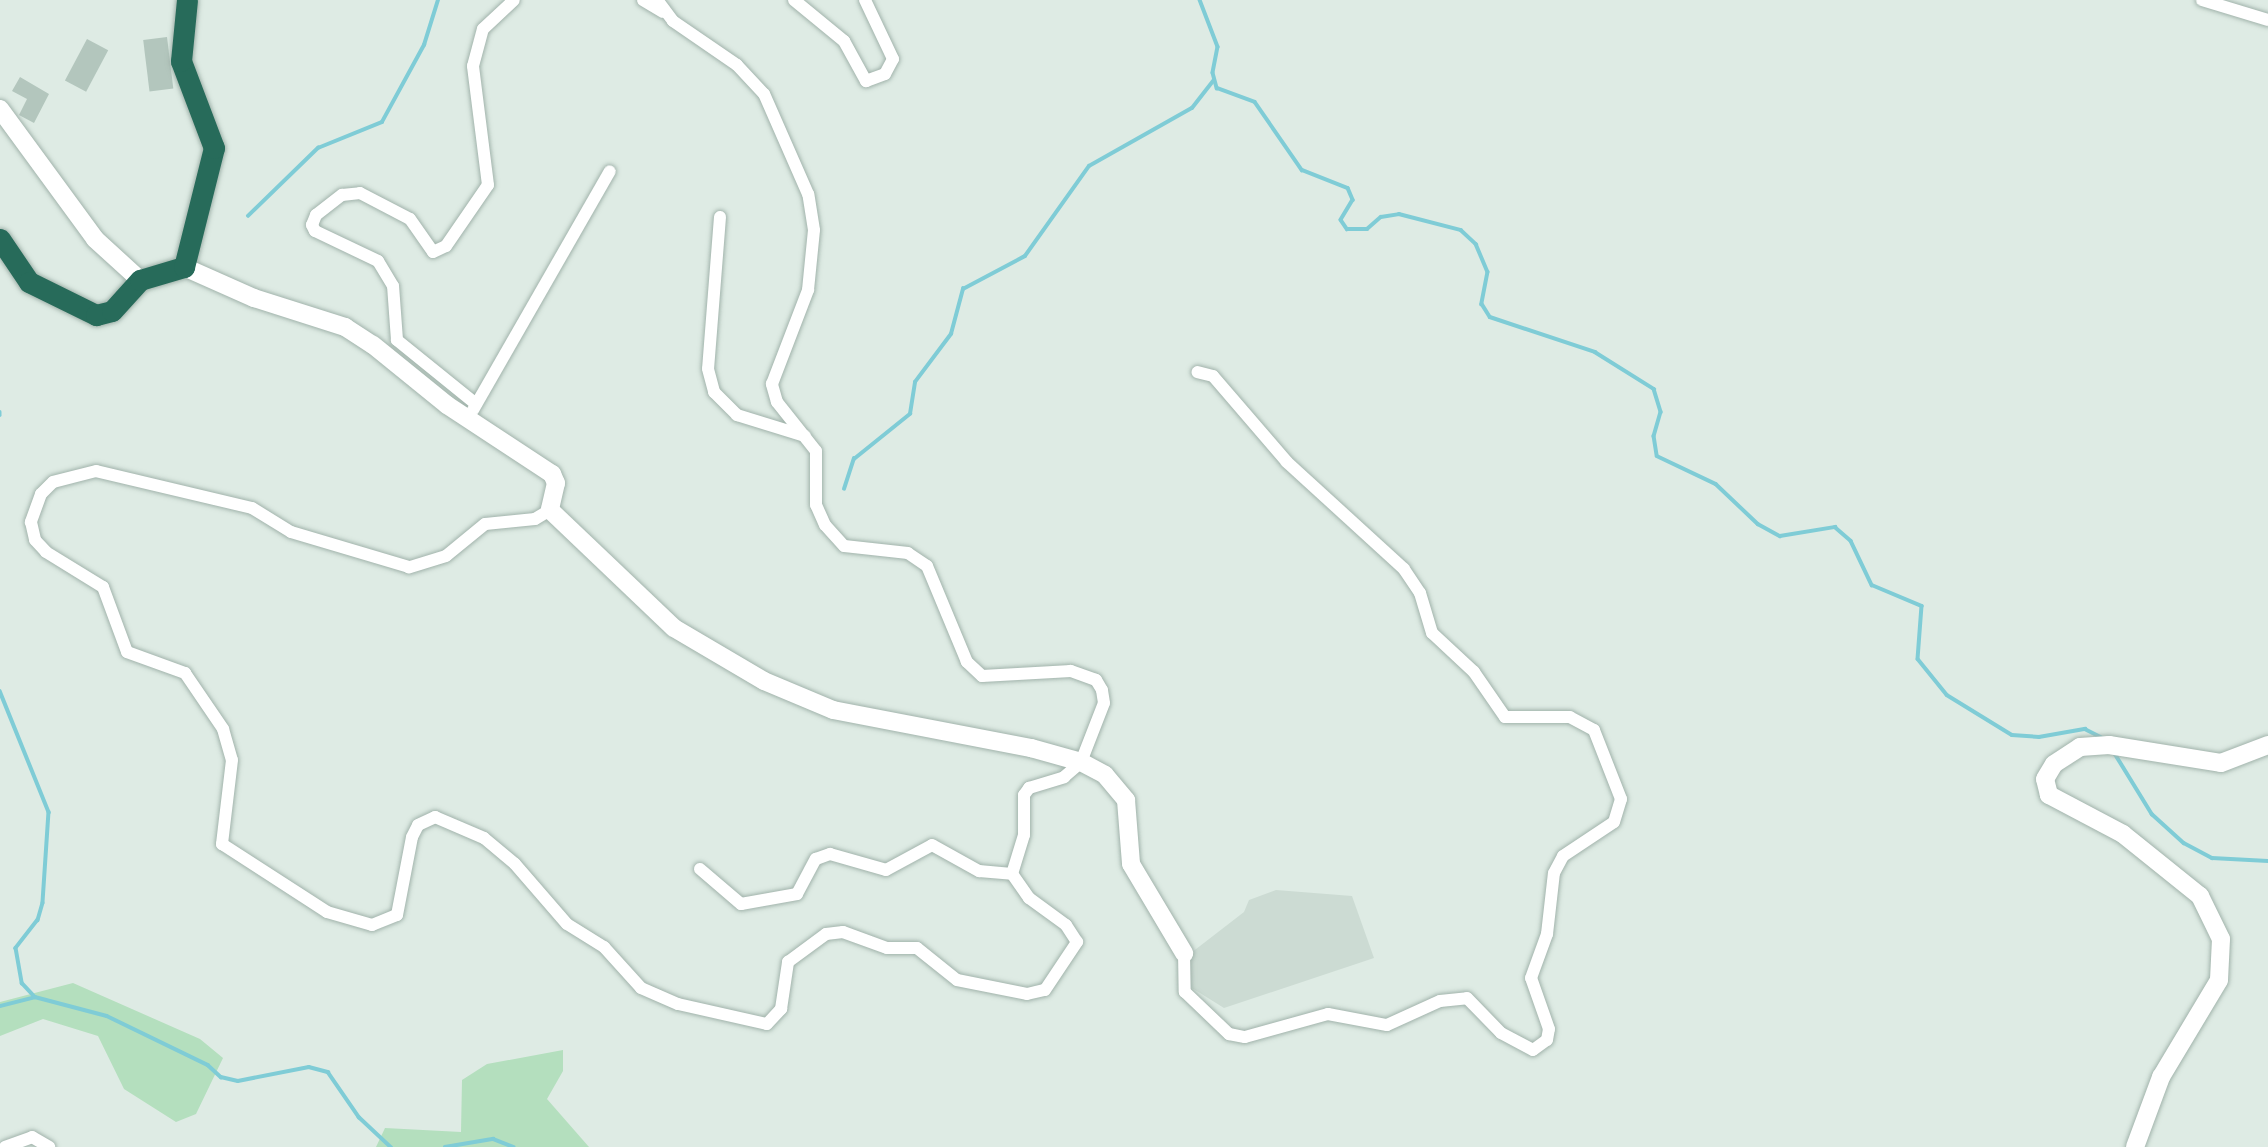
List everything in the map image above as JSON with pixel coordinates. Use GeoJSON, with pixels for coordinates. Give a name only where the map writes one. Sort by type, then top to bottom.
{"type":"FeatureCollection","features":[{"type":"Feature","properties":{"kind":"highway"},"geometry":{"type":"LineString","coordinates":[[0,239],[29,282],[78,310],[96,315],[113,311],[140,280],[184,267],[205,201],[214,148],[181,61],[187,0]]}},
{"type":"Feature","properties":{"kind":"street"},"geometry":{"type":"LineString","coordinates":[[472,412],[397,340],[393,286],[379,261],[315,231],[312,225],[316,215],[342,195],[360,193],[410,219],[433,252],[446,246],[488,185],[473,66],[484,29],[514,0]]}},
{"type":"Feature","properties":{"kind":"street"},"geometry":{"type":"LineString","coordinates":[[643,0],[745,72],[764,94],[808,194],[814,230],[808,290],[772,384],[777,402],[816,451],[817,505],[825,525],[844,546],[908,553],[927,566],[974,670],[982,676],[1071,671],[1096,680],[1104,703],[1081,761],[1064,777],[1026,792],[1024,835],[1012,874]]}},
{"type":"Feature","properties":{"kind":"street"},"geometry":{"type":"LineString","coordinates":[[657,0],[663,12]]}},
{"type":"Feature","properties":{"kind":"street"},"geometry":{"type":"LineString","coordinates":[[794,0],[844,41],[866,81],[885,74],[893,59],[865,0]]}},
{"type":"Feature","properties":{"kind":"street"},"geometry":{"type":"LineString","coordinates":[[2202,0],[2268,20]]}},
{"type":"Feature","properties":{"kind":"street"},"geometry":{"type":"LineString","coordinates":[[0,109],[95,239],[140,280]]}},
{"type":"Feature","properties":{"kind":"street"},"geometry":{"type":"LineString","coordinates":[[472,412],[610,170]]}},
{"type":"Feature","properties":{"kind":"street"},"geometry":{"type":"LineString","coordinates":[[720,217],[708,369],[715,392],[737,415],[806,436]]}},
{"type":"Feature","properties":{"kind":"street"},"geometry":{"type":"LineString","coordinates":[[184,267],[254,298],[345,327],[472,412],[552,474],[556,483],[550,510],[535,520],[485,524],[446,556],[409,567],[291,532],[252,508],[96,471],[53,482],[41,494],[31,522],[35,540],[46,552],[103,587],[127,652],[185,673],[223,729],[232,760],[222,844],[341,918],[372,925],[397,915],[412,837],[425,820],[450,820],[504,854],[567,924],[604,947],[640,988],[678,1004],[767,1024],[780,1009],[788,961],[834,933],[887,948],[917,948],[957,980],[1027,994],[1045,990],[1069,960],[1077,938],[1029,898],[1012,874],[979,871],[932,845],[887,870],[830,854],[816,859],[797,894],[741,904],[700,869]]}},
{"type":"Feature","properties":{"kind":"street"},"geometry":{"type":"LineString","coordinates":[[550,510],[674,628],[764,681],[833,710],[1081,761],[1105,775],[1126,800],[1131,864],[1184,953],[1185,992],[1229,1034],[1245,1037],[1317,1015],[1387,1025],[1440,1001],[1466,998],[1501,1033],[1533,1050],[1547,1041],[1549,1029],[1531,978],[1547,934],[1554,873],[1563,856],[1614,822],[1621,799],[1594,730],[1570,717],[1505,717],[1474,672],[1432,633],[1420,593],[1404,569],[1287,462],[1213,376],[1197,372]]}},
{"type":"Feature","properties":{"kind":"street"},"geometry":{"type":"LineString","coordinates":[[2135,1147],[2161,1077],[2197,1025],[2219,980],[2221,939],[2200,896],[2123,834],[2049,795],[2045,779],[2054,764],[2080,747],[2109,745],[2221,763],[2268,745]]}},
{"type":"Feature","properties":{"kind":"street"},"geometry":{"type":"LineString","coordinates":[[5,1147],[32,1137],[49,1147]]}},
{"type":"Feature","properties":{"kind":"shaded area"},"geometry":{"type":"Polygon","coordinates":[[[1276,890],[1352,896],[1374,958],[1224,1008],[1192,988],[1178,963],[1244,912],[1249,900],[1276,890]]]}},
{"type":"Feature","properties":{"kind":"green space"},"geometry":{"type":"Polygon","coordinates":[[[73,983],[200,1039],[223,1058],[196,1114],[176,1122],[124,1089],[98,1036],[43,1019],[0,1036],[0,1002],[73,983]]]}},
{"type":"Feature","properties":{"kind":"green space"},"geometry":{"type":"Polygon","coordinates":[[[563,1050],[563,1071],[547,1099],[589,1147],[376,1147],[385,1128],[461,1132],[462,1080],[487,1064],[563,1050]]]}},
{"type":"Feature","properties":{"kind":"building"},"geometry":{"type":"Polygon","coordinates":[[[167,37],[173,89],[150,92],[143,40],[167,37]]]}},
{"type":"Feature","properties":{"kind":"building"},"geometry":{"type":"Polygon","coordinates":[[[87,39],[108,50],[86,92],[65,80],[87,39]]]}},
{"type":"Feature","properties":{"kind":"building"},"geometry":{"type":"Polygon","coordinates":[[[20,77],[49,94],[34,123],[19,115],[27,99],[12,91],[20,77]]]}},
{"type":"Feature","properties":{"kind":"waterway"},"geometry":{"type":"LineString","coordinates":[[248,216],[318,148],[382,122],[424,45],[438,0]]}},
{"type":"Feature","properties":{"kind":"waterway"},"geometry":{"type":"LineString","coordinates":[[1200,0],[1218,47],[1213,73],[1217,88],[1255,102],[1302,170],[1348,188],[1353,200],[1341,220],[1347,229],[1367,229],[1381,217],[1399,214],[1461,230],[1476,244],[1488,272],[1482,304],[1490,317],[1595,352],[1654,389],[1661,412],[1654,436],[1657,456],[1716,484],[1758,524],[1780,536],[1835,527],[1851,541],[1872,585],[1922,606],[1918,659],[1947,695],[2012,735],[2039,737],[2085,729],[2103,738]]}},
{"type":"Feature","properties":{"kind":"waterway"},"geometry":{"type":"LineString","coordinates":[[844,489],[854,459],[910,414],[915,382],[951,334],[963,289],[1025,256],[1089,166],[1192,108],[1213,81]]}},
{"type":"Feature","properties":{"kind":"waterway"},"geometry":{"type":"LineString","coordinates":[[0,691],[49,812],[43,903],[38,920],[16,948],[22,983],[35,997],[107,1016],[208,1065],[221,1077],[238,1081],[309,1067],[328,1072],[359,1117],[391,1147]]}},
{"type":"Feature","properties":{"kind":"waterway"},"geometry":{"type":"LineString","coordinates":[[2114,752],[2152,814],[2184,843],[2212,858],[2268,861]]}},
{"type":"Feature","properties":{"kind":"waterway"},"geometry":{"type":"LineString","coordinates":[[0,1006],[35,997]]}},
{"type":"Feature","properties":{"kind":"waterway"},"geometry":{"type":"LineString","coordinates":[[445,1147],[493,1139],[514,1147]]}}]}
